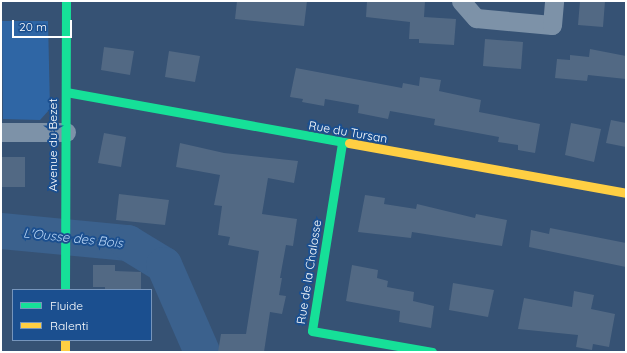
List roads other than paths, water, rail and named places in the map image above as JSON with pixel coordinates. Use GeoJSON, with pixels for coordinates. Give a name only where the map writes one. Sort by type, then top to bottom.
{"type":"FeatureCollection","features":[{"type":"Feature","properties":{"kind":"street","name":"Avenue du Bezet"},"geometry":{"type":"LineString","coordinates":[[65,289],[66,1]]}},
{"type":"Feature","properties":{"kind":"street"},"geometry":{"type":"LineString","coordinates":[[461,1],[476,18],[552,25],[554,1]]}},
{"type":"Feature","properties":{"kind":"street","name":"Rue du Tursan"},"geometry":{"type":"LineString","coordinates":[[66,92],[342,143],[626,193]]}},
{"type":"Feature","properties":{"kind":"street"},"geometry":{"type":"LineString","coordinates":[[1,132],[66,132]]}},
{"type":"Feature","properties":{"kind":"street","name":"Rue de la Chalosse"},"geometry":{"type":"LineString","coordinates":[[342,143],[312,331],[432,352]]}},
{"type":"Feature","properties":{"kind":"street"},"geometry":{"type":"LineString","coordinates":[[65,341],[65,352]]}},
{"type":"Feature","properties":{"kind":"waterway","name":"L'Ousse des Bois"},"geometry":{"type":"LineString","coordinates":[[1,231],[128,243],[164,265],[202,352]]}}]}
